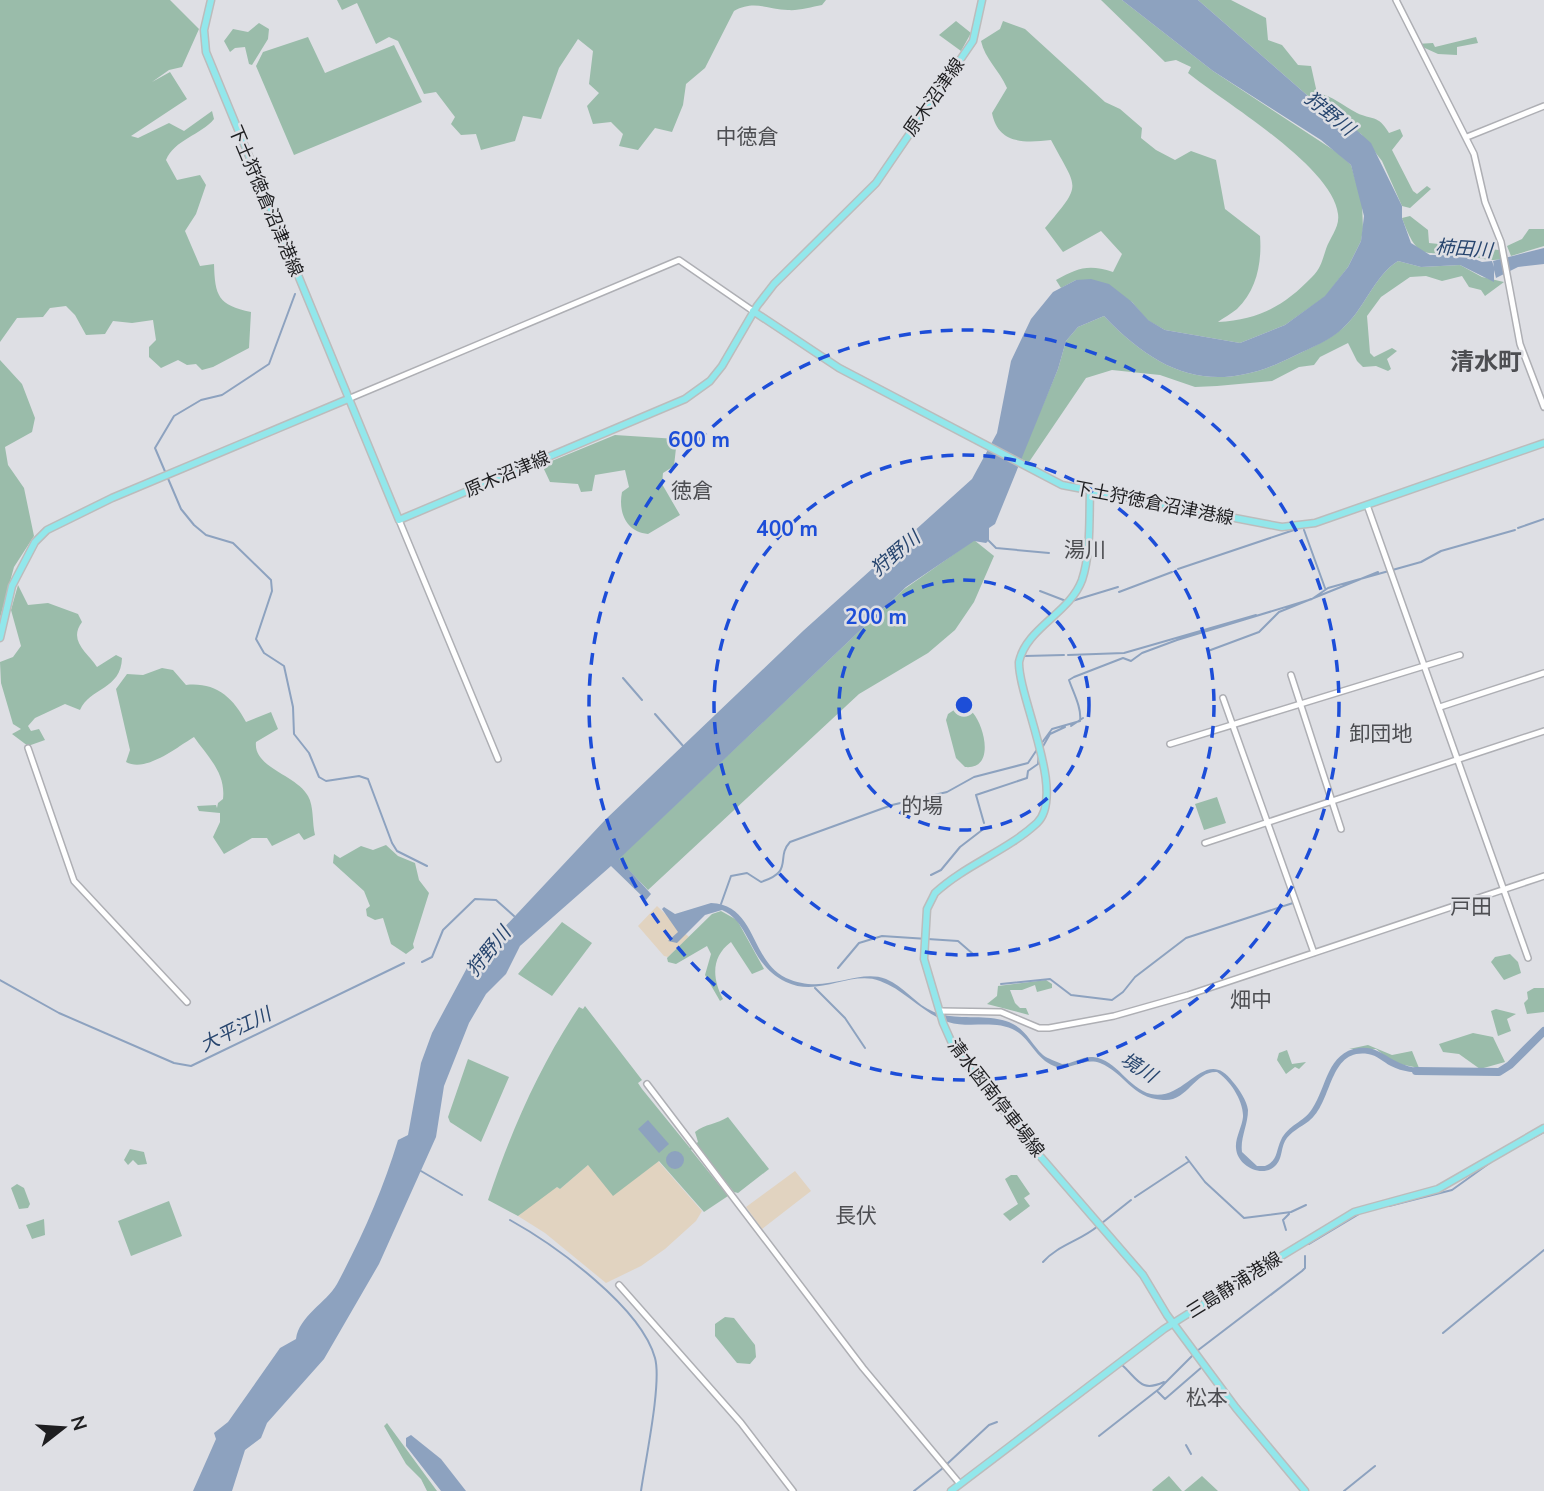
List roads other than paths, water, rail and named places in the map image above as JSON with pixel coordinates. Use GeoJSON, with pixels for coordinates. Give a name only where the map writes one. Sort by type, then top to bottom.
{"type":"FeatureCollection","features":[{"type":"Feature","properties":{"kind":"main road","name":"下土狩徳倉沼津港線"},"geometry":{"type":"LineString","coordinates":[[211,0],[204,30],[206,52],[348,399]]}},
{"type":"Feature","properties":{"kind":"main road","name":"原木沼津線"},"geometry":{"type":"LineString","coordinates":[[399,520],[697,392],[722,366],[753,311],[774,284],[876,183],[972,41],[982,0]]}},
{"type":"Feature","properties":{"kind":"main road","name":"下土狩徳倉沼津港線"},"geometry":{"type":"LineString","coordinates":[[753,311],[839,368],[1067,486],[1292,527],[1315,523],[1544,443]]}},
{"type":"Feature","properties":{"kind":"main road"},"geometry":{"type":"LineString","coordinates":[[0,638],[12,586],[35,542],[47,530],[166,475],[348,399],[399,520]]}},
{"type":"Feature","properties":{"kind":"main road","name":"清水函南停車場線"},"geometry":{"type":"LineString","coordinates":[[1090,491],[1082,580],[1066,604],[1024,648],[1019,662],[1041,750],[1045,793],[1043,815],[1029,829],[943,886],[930,901],[924,952],[943,1023],[961,1058],[1040,1156],[1143,1275],[1173,1323],[1236,1408],[1305,1491]]}},
{"type":"Feature","properties":{"kind":"main road","name":"三島静浦港線"},"geometry":{"type":"LineString","coordinates":[[951,1491],[1173,1323],[1354,1212],[1438,1189],[1544,1128]]}},
{"type":"Feature","properties":{"kind":"street"},"geometry":{"type":"LineString","coordinates":[[1396,0],[1467,137],[1503,250],[1520,344],[1544,407]]}},
{"type":"Feature","properties":{"kind":"street"},"geometry":{"type":"LineString","coordinates":[[1467,137],[1544,106]]}},
{"type":"Feature","properties":{"kind":"street"},"geometry":{"type":"LineString","coordinates":[[348,399],[679,260],[753,311]]}},
{"type":"Feature","properties":{"kind":"street"},"geometry":{"type":"LineString","coordinates":[[1367,505],[1528,958]]}},
{"type":"Feature","properties":{"kind":"street"},"geometry":{"type":"LineString","coordinates":[[399,520],[498,759]]}},
{"type":"Feature","properties":{"kind":"street"},"geometry":{"type":"LineString","coordinates":[[1170,744],[1424,663],[1460,655]]}},
{"type":"Feature","properties":{"kind":"street"},"geometry":{"type":"LineString","coordinates":[[1440,707],[1544,673]]}},
{"type":"Feature","properties":{"kind":"street"},"geometry":{"type":"LineString","coordinates":[[1291,675],[1341,828]]}},
{"type":"Feature","properties":{"kind":"street"},"geometry":{"type":"LineString","coordinates":[[1223,698],[1235,725],[1314,953]]}},
{"type":"Feature","properties":{"kind":"street"},"geometry":{"type":"LineString","coordinates":[[1205,843],[1544,731]]}},
{"type":"Feature","properties":{"kind":"street"},"geometry":{"type":"LineString","coordinates":[[28,748],[74,881],[187,1002]]}},
{"type":"Feature","properties":{"kind":"street"},"geometry":{"type":"LineString","coordinates":[[940,1012],[1001,1012],[1039,1028],[1049,1028],[1158,1004],[1544,876]]}},
{"type":"Feature","properties":{"kind":"street"},"geometry":{"type":"LineString","coordinates":[[647,1084],[863,1368],[960,1484]]}},
{"type":"Feature","properties":{"kind":"street"},"geometry":{"type":"LineString","coordinates":[[619,1285],[741,1423],[793,1491]]}},
{"type":"Feature","properties":{"kind":"water","name":"狩野川"},"geometry":{"type":"Polygon","coordinates":[[[1122,0],[1198,0],[1316,103],[1352,126],[1371,143],[1402,206],[1402,218],[1411,243],[1430,255],[1465,255],[1482,262],[1492,261],[1494,267],[1493,261],[1544,248],[1544,264],[1518,267],[1496,278],[1494,270],[1494,282],[1460,265],[1421,267],[1398,261],[1382,275],[1351,319],[1333,336],[1266,368],[1240,375],[1215,377],[1192,374],[1169,366],[1147,354],[1104,316],[1078,327],[1066,341],[1058,369],[995,524],[989,528],[989,540],[986,543],[974,541],[906,587],[619,859],[651,894],[646,900],[611,866],[520,946],[506,974],[486,994],[469,1023],[444,1086],[436,1137],[379,1264],[324,1359],[267,1423],[261,1438],[245,1450],[232,1491],[193,1491],[216,1439],[214,1433],[228,1422],[280,1348],[296,1339],[307,1316],[337,1284],[371,1213],[398,1140],[408,1135],[421,1063],[432,1033],[468,966],[606,819],[803,631],[972,479],[997,433],[1011,361],[1031,319],[1053,292],[1076,280],[1091,279],[1109,284],[1132,302],[1148,320],[1165,330],[1240,343],[1285,325],[1325,296],[1348,267],[1361,241],[1364,216],[1351,165],[1321,140],[1213,71],[1122,0]]]}},
{"type":"Feature","properties":{"kind":"water"},"geometry":{"type":"Polygon","coordinates":[[[711,903],[726,906],[737,913],[774,970],[801,983],[827,983],[863,977],[886,979],[934,1012],[994,1018],[1013,1024],[1022,1030],[1043,1055],[1062,1064],[1089,1057],[1102,1059],[1135,1086],[1151,1094],[1175,1090],[1204,1071],[1213,1069],[1223,1072],[1246,1103],[1248,1116],[1242,1152],[1257,1166],[1265,1166],[1272,1161],[1284,1135],[1309,1113],[1334,1063],[1348,1051],[1368,1048],[1404,1065],[1425,1068],[1428,1073],[1400,1070],[1368,1054],[1355,1054],[1345,1059],[1332,1078],[1317,1113],[1285,1141],[1278,1163],[1266,1171],[1254,1170],[1244,1164],[1237,1154],[1237,1140],[1243,1117],[1241,1104],[1231,1085],[1217,1072],[1202,1076],[1185,1092],[1172,1099],[1152,1098],[1143,1095],[1109,1067],[1100,1063],[1054,1066],[1043,1059],[1026,1039],[1008,1027],[948,1022],[880,981],[857,979],[822,986],[798,986],[786,982],[764,965],[739,924],[722,910],[705,915],[677,943],[668,941],[678,932],[662,909],[664,907],[675,914],[711,903]]]}},
{"type":"Feature","properties":{"kind":"water"},"geometry":{"type":"Polygon","coordinates":[[[648,1120],[669,1144],[659,1153],[638,1129],[648,1120]]]}},
{"type":"Feature","properties":{"kind":"water"},"geometry":{"type":"Polygon","coordinates":[[[675,1151],[681,1154],[684,1160],[681,1166],[675,1169],[669,1166],[666,1160],[669,1154],[675,1151]]]}},
{"type":"Feature","properties":{"kind":"water"},"geometry":{"type":"Polygon","coordinates":[[[411,1435],[441,1459],[466,1491],[441,1491],[406,1446],[406,1438],[411,1435]]]}},
{"type":"Feature","properties":{"kind":"waterway"},"geometry":{"type":"LineString","coordinates":[[295,294],[269,364],[222,395],[201,400],[174,416],[155,448],[181,509],[194,525],[206,535],[233,543],[271,580],[272,591],[256,639],[264,653],[284,666],[293,707],[294,734],[309,753],[319,777],[326,781],[359,776],[368,779],[397,851],[427,866]]}},
{"type":"Feature","properties":{"kind":"waterway"},"geometry":{"type":"LineString","coordinates":[[1518,528],[1544,519]]}},
{"type":"Feature","properties":{"kind":"waterway"},"geometry":{"type":"LineString","coordinates":[[1178,569],[1294,530]]}},
{"type":"Feature","properties":{"kind":"waterway"},"geometry":{"type":"LineString","coordinates":[[1304,530],[1325,588]]}},
{"type":"Feature","properties":{"kind":"waterway"},"geometry":{"type":"LineString","coordinates":[[1041,744],[1052,729],[1080,721],[1078,705],[1069,680],[1074,677],[1123,658],[1131,661],[1142,653],[1177,640],[1312,599],[1328,588],[1421,562],[1441,551],[1515,530]]}},
{"type":"Feature","properties":{"kind":"waterway"},"geometry":{"type":"LineString","coordinates":[[988,540],[996,548],[1049,553]]}},
{"type":"Feature","properties":{"kind":"waterway"},"geometry":{"type":"LineString","coordinates":[[1119,592],[1172,572]]}},
{"type":"Feature","properties":{"kind":"waterway"},"geometry":{"type":"LineString","coordinates":[[1208,651],[1259,632],[1279,612],[1378,572]]}},
{"type":"Feature","properties":{"kind":"waterway"},"geometry":{"type":"LineString","coordinates":[[1072,601],[1118,587]]}},
{"type":"Feature","properties":{"kind":"waterway"},"geometry":{"type":"LineString","coordinates":[[1040,591],[1066,601]]}},
{"type":"Feature","properties":{"kind":"waterway"},"geometry":{"type":"LineString","coordinates":[[1068,655],[1124,653],[1256,615]]}},
{"type":"Feature","properties":{"kind":"waterway"},"geometry":{"type":"LineString","coordinates":[[1025,656],[1064,655]]}},
{"type":"Feature","properties":{"kind":"waterway"},"geometry":{"type":"LineString","coordinates":[[623,678],[642,700]]}},
{"type":"Feature","properties":{"kind":"waterway"},"geometry":{"type":"LineString","coordinates":[[655,714],[684,747]]}},
{"type":"Feature","properties":{"kind":"waterway"},"geometry":{"type":"LineString","coordinates":[[1071,726],[1083,718]]}},
{"type":"Feature","properties":{"kind":"waterway"},"geometry":{"type":"LineString","coordinates":[[1042,748],[1050,734],[1065,727]]}},
{"type":"Feature","properties":{"kind":"waterway"},"geometry":{"type":"LineString","coordinates":[[721,904],[731,876],[747,873],[761,882],[778,873],[790,842],[892,805],[947,792],[974,777],[1028,763],[1038,748]]}},
{"type":"Feature","properties":{"kind":"waterway"},"geometry":{"type":"LineString","coordinates":[[984,823],[976,795],[1027,778],[1028,771],[1038,764],[1039,752]]}},
{"type":"Feature","properties":{"kind":"waterway"},"geometry":{"type":"LineString","coordinates":[[931,875],[941,870],[960,847],[986,827]]}},
{"type":"Feature","properties":{"kind":"waterway","name":"大平江川"},"geometry":{"type":"LineString","coordinates":[[422,962],[432,957],[443,930],[475,899],[496,900],[514,916]]}},
{"type":"Feature","properties":{"kind":"waterway"},"geometry":{"type":"LineString","coordinates":[[1001,984],[1050,979],[1071,995],[1112,1000],[1123,992],[1135,977],[1186,938],[1293,903]]}},
{"type":"Feature","properties":{"kind":"waterway"},"geometry":{"type":"LineString","coordinates":[[838,968],[859,943],[882,936],[958,941],[973,954]]}},
{"type":"Feature","properties":{"kind":"waterway","name":"大平江川"},"geometry":{"type":"LineString","coordinates":[[0,980],[59,1013],[174,1063],[191,1066],[404,963]]}},
{"type":"Feature","properties":{"kind":"waterway"},"geometry":{"type":"LineString","coordinates":[[815,988],[845,1018],[865,1048]]}},
{"type":"Feature","properties":{"kind":"waterway","name":"境川"},"geometry":{"type":"LineString","coordinates":[[1416,1071],[1499,1072],[1510,1065],[1544,1031]]}},
{"type":"Feature","properties":{"kind":"waterway"},"geometry":{"type":"LineString","coordinates":[[1529,1140],[1544,1132]]}},
{"type":"Feature","properties":{"kind":"waterway"},"geometry":{"type":"LineString","coordinates":[[1186,1157],[1205,1182],[1244,1218],[1291,1212],[1306,1205]]}},
{"type":"Feature","properties":{"kind":"waterway"},"geometry":{"type":"LineString","coordinates":[[1135,1197],[1188,1162]]}},
{"type":"Feature","properties":{"kind":"waterway"},"geometry":{"type":"LineString","coordinates":[[1389,1206],[1452,1190],[1491,1162]]}},
{"type":"Feature","properties":{"kind":"waterway"},"geometry":{"type":"LineString","coordinates":[[421,1171],[462,1195]]}},
{"type":"Feature","properties":{"kind":"waterway"},"geometry":{"type":"LineString","coordinates":[[1102,1223],[1131,1200]]}},
{"type":"Feature","properties":{"kind":"waterway"},"geometry":{"type":"LineString","coordinates":[[1286,1230],[1283,1220],[1289,1214]]}},
{"type":"Feature","properties":{"kind":"waterway"},"geometry":{"type":"LineString","coordinates":[[1309,1244],[1359,1214]]}},
{"type":"Feature","properties":{"kind":"waterway"},"geometry":{"type":"LineString","coordinates":[[510,1220],[550,1245],[594,1279],[633,1318],[647,1338],[657,1370],[641,1491]]}},
{"type":"Feature","properties":{"kind":"waterway"},"geometry":{"type":"LineString","coordinates":[[1043,1262],[1055,1251],[1098,1226]]}},
{"type":"Feature","properties":{"kind":"waterway"},"geometry":{"type":"LineString","coordinates":[[1443,1333],[1544,1250]]}},
{"type":"Feature","properties":{"kind":"waterway"},"geometry":{"type":"LineString","coordinates":[[1197,1351],[1302,1271],[1305,1268],[1305,1256]]}},
{"type":"Feature","properties":{"kind":"waterway"},"geometry":{"type":"LineString","coordinates":[[1099,1436],[1159,1389],[1193,1355]]}},
{"type":"Feature","properties":{"kind":"waterway"},"geometry":{"type":"LineString","coordinates":[[1121,1364],[1144,1385],[1164,1382]]}},
{"type":"Feature","properties":{"kind":"waterway"},"geometry":{"type":"LineString","coordinates":[[1158,1392],[1165,1399],[1202,1367]]}},
{"type":"Feature","properties":{"kind":"waterway"},"geometry":{"type":"LineString","coordinates":[[947,1464],[989,1425],[997,1422]]}},
{"type":"Feature","properties":{"kind":"waterway"},"geometry":{"type":"LineString","coordinates":[[1186,1445],[1191,1454]]}},
{"type":"Feature","properties":{"kind":"waterway"},"geometry":{"type":"LineString","coordinates":[[1344,1491],[1375,1466]]}},
{"type":"Feature","properties":{"kind":"waterway"},"geometry":{"type":"LineString","coordinates":[[914,1491],[943,1468]]}},
{"type":"Feature","properties":{"kind":"district","name":"中徳倉"},"geometry":{"type":"Point","coordinates":[747,137]}},
{"type":"Feature","properties":{"kind":"district","name":"清水町"},"geometry":{"type":"Point","coordinates":[1486,362]}},
{"type":"Feature","properties":{"kind":"district","name":"徳倉"},"geometry":{"type":"Point","coordinates":[692,491]}},
{"type":"Feature","properties":{"kind":"district","name":"湯川"},"geometry":{"type":"Point","coordinates":[1085,550]}},
{"type":"Feature","properties":{"kind":"district","name":"卸団地"},"geometry":{"type":"Point","coordinates":[1381,734]}},
{"type":"Feature","properties":{"kind":"district","name":"的場"},"geometry":{"type":"Point","coordinates":[922,806]}},
{"type":"Feature","properties":{"kind":"district","name":"戸田"},"geometry":{"type":"Point","coordinates":[1471,907]}},
{"type":"Feature","properties":{"kind":"district","name":"畑中"},"geometry":{"type":"Point","coordinates":[1251,1000]}},
{"type":"Feature","properties":{"kind":"district","name":"長伏"},"geometry":{"type":"Point","coordinates":[856,1216]}},
{"type":"Feature","properties":{"kind":"district","name":"松本"},"geometry":{"type":"Point","coordinates":[1207,1398]}},
{"type":"Feature","properties":{"kind":"water label","name":"柿田川"},"geometry":{"type":"Point","coordinates":[1464,248]}}]}
